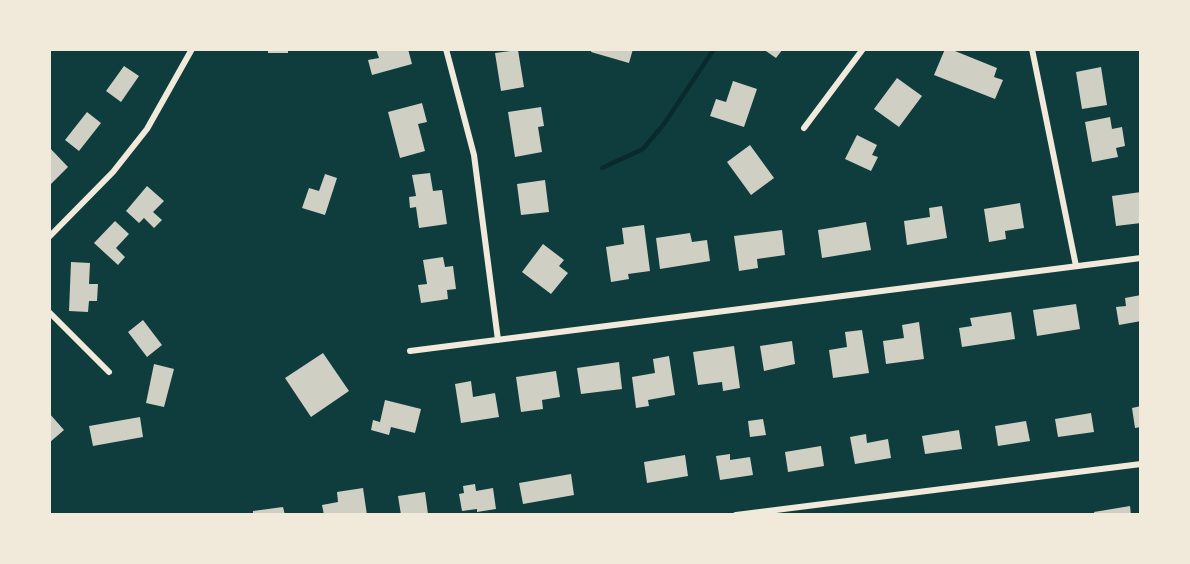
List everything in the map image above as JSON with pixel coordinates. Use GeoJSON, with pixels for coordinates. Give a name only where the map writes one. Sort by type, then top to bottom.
{"type":"FeatureCollection","features":[{"type":"Feature","properties":{"kind":"street"},"geometry":{"type":"LineString","coordinates":[[49,237],[113,172],[148,129],[192,49]]}},
{"type":"Feature","properties":{"kind":"street"},"geometry":{"type":"LineString","coordinates":[[446,49],[474,155],[498,340]]}},
{"type":"Feature","properties":{"kind":"street"},"geometry":{"type":"LineString","coordinates":[[804,128],[863,49]]}},
{"type":"Feature","properties":{"kind":"street"},"geometry":{"type":"LineString","coordinates":[[1032,49],[1076,266]]}},
{"type":"Feature","properties":{"kind":"street"},"geometry":{"type":"LineString","coordinates":[[410,351],[1141,258]]}},
{"type":"Feature","properties":{"kind":"street"},"geometry":{"type":"LineString","coordinates":[[49,312],[109,373]]}},
{"type":"Feature","properties":{"kind":"street"},"geometry":{"type":"LineString","coordinates":[[736,515],[1141,464]]}},
{"type":"Feature","properties":{"kind":"building"},"geometry":{"type":"Polygon","coordinates":[[[268,49],[288,49],[288,53],[268,53],[268,49]]]}},
{"type":"Feature","properties":{"kind":"building"},"geometry":{"type":"Polygon","coordinates":[[[376,49],[408,49],[412,64],[372,75],[368,60],[379,58],[376,49]]]}},
{"type":"Feature","properties":{"kind":"building"},"geometry":{"type":"Polygon","coordinates":[[[592,49],[633,49],[629,63],[591,52],[592,49]]]}},
{"type":"Feature","properties":{"kind":"building"},"geometry":{"type":"Polygon","coordinates":[[[763,49],[783,49],[776,58],[763,49]]]}},
{"type":"Feature","properties":{"kind":"building"},"geometry":{"type":"Polygon","coordinates":[[[945,49],[997,68],[994,77],[1003,80],[995,99],[934,75],[945,49]]]}},
{"type":"Feature","properties":{"kind":"building"},"geometry":{"type":"Polygon","coordinates":[[[518,50],[524,87],[501,91],[495,53],[518,50]]]}},
{"type":"Feature","properties":{"kind":"building"},"geometry":{"type":"Polygon","coordinates":[[[124,66],[139,76],[121,102],[106,91],[124,66]]]}},
{"type":"Feature","properties":{"kind":"building"},"geometry":{"type":"Polygon","coordinates":[[[1101,67],[1107,105],[1082,109],[1076,72],[1101,67]]]}},
{"type":"Feature","properties":{"kind":"building"},"geometry":{"type":"Polygon","coordinates":[[[897,78],[922,96],[899,127],[874,109],[897,78]]]}},
{"type":"Feature","properties":{"kind":"building"},"geometry":{"type":"Polygon","coordinates":[[[733,81],[757,89],[744,127],[710,116],[716,99],[726,102],[733,81]]]}},
{"type":"Feature","properties":{"kind":"building"},"geometry":{"type":"Polygon","coordinates":[[[422,103],[427,122],[418,124],[425,151],[400,158],[388,112],[422,103]]]}},
{"type":"Feature","properties":{"kind":"building"},"geometry":{"type":"Polygon","coordinates":[[[541,107],[544,126],[538,127],[542,152],[515,157],[508,112],[541,107]]]}},
{"type":"Feature","properties":{"kind":"building"},"geometry":{"type":"Polygon","coordinates":[[[87,112],[101,123],[79,151],[65,140],[87,112]]]}},
{"type":"Feature","properties":{"kind":"building"},"geometry":{"type":"Polygon","coordinates":[[[1110,117],[1112,129],[1122,127],[1125,146],[1116,148],[1118,157],[1092,162],[1085,122],[1110,117]]]}},
{"type":"Feature","properties":{"kind":"building"},"geometry":{"type":"Polygon","coordinates":[[[857,135],[877,145],[872,155],[878,157],[871,171],[845,159],[857,135]]]}},
{"type":"Feature","properties":{"kind":"building"},"geometry":{"type":"Polygon","coordinates":[[[750,145],[774,178],[751,195],[727,162],[750,145]]]}},
{"type":"Feature","properties":{"kind":"building"},"geometry":{"type":"Polygon","coordinates":[[[49,147],[68,167],[49,186],[49,147]]]}},
{"type":"Feature","properties":{"kind":"building"},"geometry":{"type":"Polygon","coordinates":[[[430,173],[433,191],[442,190],[447,224],[419,228],[416,207],[410,208],[409,197],[416,196],[412,175],[430,173]]]}},
{"type":"Feature","properties":{"kind":"building"},"geometry":{"type":"Polygon","coordinates":[[[325,174],[337,178],[325,215],[302,208],[309,188],[319,191],[325,174]]]}},
{"type":"Feature","properties":{"kind":"building"},"geometry":{"type":"Polygon","coordinates":[[[545,180],[549,212],[521,215],[517,184],[545,180]]]}},
{"type":"Feature","properties":{"kind":"building"},"geometry":{"type":"Polygon","coordinates":[[[147,186],[164,201],[153,212],[162,220],[154,228],[144,218],[139,223],[126,211],[147,186]]]}},
{"type":"Feature","properties":{"kind":"building"},"geometry":{"type":"Polygon","coordinates":[[[1141,192],[1141,223],[1116,226],[1112,196],[1141,192]]]}},
{"type":"Feature","properties":{"kind":"building"},"geometry":{"type":"Polygon","coordinates":[[[1020,203],[1024,228],[1005,231],[1006,239],[989,242],[984,209],[1020,203]]]}},
{"type":"Feature","properties":{"kind":"building"},"geometry":{"type":"Polygon","coordinates":[[[942,206],[947,238],[907,245],[904,221],[930,217],[929,208],[942,206]]]}},
{"type":"Feature","properties":{"kind":"building"},"geometry":{"type":"Polygon","coordinates":[[[115,221],[129,234],[116,248],[125,257],[118,265],[94,243],[115,221]]]}},
{"type":"Feature","properties":{"kind":"building"},"geometry":{"type":"Polygon","coordinates":[[[866,222],[871,250],[822,258],[818,230],[866,222]]]}},
{"type":"Feature","properties":{"kind":"building"},"geometry":{"type":"Polygon","coordinates":[[[644,225],[650,271],[628,274],[629,279],[611,282],[606,247],[624,244],[622,228],[644,225]]]}},
{"type":"Feature","properties":{"kind":"building"},"geometry":{"type":"Polygon","coordinates":[[[782,230],[785,255],[757,259],[758,268],[739,271],[734,236],[782,230]]]}},
{"type":"Feature","properties":{"kind":"building"},"geometry":{"type":"Polygon","coordinates":[[[690,233],[692,242],[707,240],[710,261],[660,269],[656,238],[690,233]]]}},
{"type":"Feature","properties":{"kind":"building"},"geometry":{"type":"Polygon","coordinates":[[[543,244],[564,260],[559,266],[568,273],[551,294],[522,272],[543,244]]]}},
{"type":"Feature","properties":{"kind":"building"},"geometry":{"type":"Polygon","coordinates":[[[443,257],[445,267],[453,266],[456,289],[447,290],[448,299],[421,303],[418,285],[427,284],[423,260],[443,257]]]}},
{"type":"Feature","properties":{"kind":"building"},"geometry":{"type":"Polygon","coordinates":[[[71,262],[90,263],[89,284],[98,284],[97,301],[89,301],[88,312],[69,311],[71,262]]]}},
{"type":"Feature","properties":{"kind":"building"},"geometry":{"type":"Polygon","coordinates":[[[1141,295],[1141,321],[1119,325],[1116,307],[1126,306],[1125,298],[1141,295]]]}},
{"type":"Feature","properties":{"kind":"building"},"geometry":{"type":"Polygon","coordinates":[[[1076,304],[1080,329],[1037,336],[1033,310],[1076,304]]]}},
{"type":"Feature","properties":{"kind":"building"},"geometry":{"type":"Polygon","coordinates":[[[1011,312],[1015,339],[962,347],[959,328],[972,326],[970,318],[1011,312]]]}},
{"type":"Feature","properties":{"kind":"building"},"geometry":{"type":"Polygon","coordinates":[[[143,320],[162,345],[147,357],[128,332],[143,320]]]}},
{"type":"Feature","properties":{"kind":"building"},"geometry":{"type":"Polygon","coordinates":[[[919,322],[924,359],[886,364],[883,341],[904,338],[902,325],[919,322]]]}},
{"type":"Feature","properties":{"kind":"building"},"geometry":{"type":"Polygon","coordinates":[[[862,330],[869,373],[833,378],[829,350],[847,347],[845,332],[862,330]]]}},
{"type":"Feature","properties":{"kind":"building"},"geometry":{"type":"Polygon","coordinates":[[[792,341],[795,364],[764,371],[760,346],[792,341]]]}},
{"type":"Feature","properties":{"kind":"building"},"geometry":{"type":"Polygon","coordinates":[[[734,346],[740,388],[723,391],[722,382],[698,385],[693,352],[734,346]]]}},
{"type":"Feature","properties":{"kind":"building"},"geometry":{"type":"Polygon","coordinates":[[[323,353],[349,391],[311,417],[285,378],[323,353]]]}},
{"type":"Feature","properties":{"kind":"building"},"geometry":{"type":"Polygon","coordinates":[[[669,356],[675,395],[648,400],[649,406],[636,408],[632,377],[655,373],[653,359],[669,356]]]}},
{"type":"Feature","properties":{"kind":"building"},"geometry":{"type":"Polygon","coordinates":[[[619,362],[622,389],[581,394],[577,368],[619,362]]]}},
{"type":"Feature","properties":{"kind":"building"},"geometry":{"type":"Polygon","coordinates":[[[154,364],[174,369],[164,407],[146,403],[154,364]]]}},
{"type":"Feature","properties":{"kind":"building"},"geometry":{"type":"Polygon","coordinates":[[[556,371],[560,397],[542,400],[543,409],[521,412],[516,377],[556,371]]]}},
{"type":"Feature","properties":{"kind":"building"},"geometry":{"type":"Polygon","coordinates":[[[471,381],[473,397],[495,393],[499,417],[461,423],[455,384],[471,381]]]}},
{"type":"Feature","properties":{"kind":"building"},"geometry":{"type":"Polygon","coordinates":[[[385,400],[421,409],[415,433],[391,427],[389,435],[371,430],[373,420],[380,422],[385,400]]]}},
{"type":"Feature","properties":{"kind":"building"},"geometry":{"type":"Polygon","coordinates":[[[1141,406],[1141,427],[1135,428],[1132,408],[1141,406]]]}},
{"type":"Feature","properties":{"kind":"building"},"geometry":{"type":"Polygon","coordinates":[[[49,413],[64,430],[49,443],[49,413]]]}},
{"type":"Feature","properties":{"kind":"building"},"geometry":{"type":"Polygon","coordinates":[[[1091,413],[1094,432],[1058,437],[1055,419],[1091,413]]]}},
{"type":"Feature","properties":{"kind":"building"},"geometry":{"type":"Polygon","coordinates":[[[140,417],[143,437],[93,446],[89,426],[140,417]]]}},
{"type":"Feature","properties":{"kind":"building"},"geometry":{"type":"Polygon","coordinates":[[[763,419],[766,435],[750,437],[748,421],[763,419]]]}},
{"type":"Feature","properties":{"kind":"building"},"geometry":{"type":"Polygon","coordinates":[[[1026,421],[1030,441],[998,446],[995,426],[1026,421]]]}},
{"type":"Feature","properties":{"kind":"building"},"geometry":{"type":"Polygon","coordinates":[[[959,430],[962,449],[925,454],[922,436],[959,430]]]}},
{"type":"Feature","properties":{"kind":"building"},"geometry":{"type":"Polygon","coordinates":[[[866,434],[867,443],[888,439],[891,458],[855,464],[850,437],[866,434]]]}},
{"type":"Feature","properties":{"kind":"building"},"geometry":{"type":"Polygon","coordinates":[[[821,446],[824,466],[788,472],[785,452],[821,446]]]}},
{"type":"Feature","properties":{"kind":"building"},"geometry":{"type":"Polygon","coordinates":[[[730,454],[730,460],[750,457],[753,475],[720,480],[716,456],[730,454]]]}},
{"type":"Feature","properties":{"kind":"building"},"geometry":{"type":"Polygon","coordinates":[[[685,455],[688,476],[647,483],[644,462],[685,455]]]}},
{"type":"Feature","properties":{"kind":"building"},"geometry":{"type":"Polygon","coordinates":[[[571,474],[574,495],[523,504],[519,483],[571,474]]]}},
{"type":"Feature","properties":{"kind":"building"},"geometry":{"type":"Polygon","coordinates":[[[475,484],[476,491],[493,488],[496,509],[462,511],[459,494],[464,493],[463,486],[475,484]]]}},
{"type":"Feature","properties":{"kind":"building"},"geometry":{"type":"Polygon","coordinates":[[[363,488],[367,515],[324,515],[322,505],[338,502],[337,492],[363,488]]]}},
{"type":"Feature","properties":{"kind":"building"},"geometry":{"type":"Polygon","coordinates":[[[425,492],[428,514],[401,515],[398,496],[425,492]]]}},
{"type":"Feature","properties":{"kind":"building"},"geometry":{"type":"Polygon","coordinates":[[[1130,506],[1131,515],[1095,515],[1094,512],[1130,506]]]}},
{"type":"Feature","properties":{"kind":"building"},"geometry":{"type":"Polygon","coordinates":[[[283,507],[285,515],[253,515],[253,511],[283,507]]]}},
{"type":"Feature","properties":{"kind":"waterway"},"geometry":{"type":"LineString","coordinates":[[602,168],[643,149],[664,124],[714,49]]}}]}
